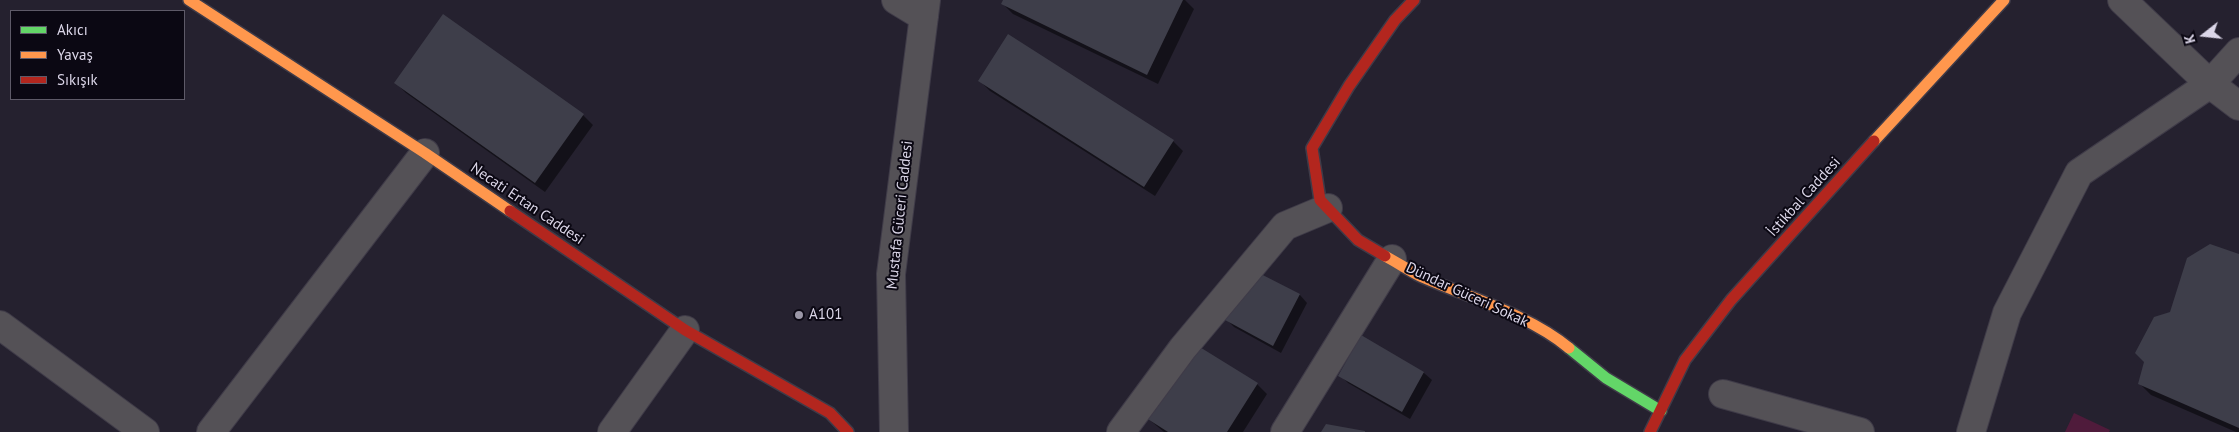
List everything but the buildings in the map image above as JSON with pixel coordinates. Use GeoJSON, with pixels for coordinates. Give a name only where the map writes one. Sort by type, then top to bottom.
{"type":"FeatureCollection","features":[{"type":"Feature","properties":{"kind":"street","name":"Necati Ertan Caddesi"},"geometry":{"type":"LineString","coordinates":[[189,0],[425,153],[685,330],[830,413],[848,432]]}},
{"type":"Feature","properties":{"kind":"street"},"geometry":{"type":"LineString","coordinates":[[896,0],[925,8]]}},
{"type":"Feature","properties":{"kind":"street"},"geometry":{"type":"LineString","coordinates":[[1392,259],[1358,240],[1320,200],[1312,148],[1354,79],[1395,20],[1414,0]]}},
{"type":"Feature","properties":{"kind":"street","name":"İstikbal Caddesi"},"geometry":{"type":"LineString","coordinates":[[1650,432],[1685,360],[1732,300],[1903,109],[2004,0]]}},
{"type":"Feature","properties":{"kind":"street"},"geometry":{"type":"LineString","coordinates":[[2122,0],[2210,84],[2239,106]]}},
{"type":"Feature","properties":{"kind":"street","name":"Mustafa Güceri Caddesi"},"geometry":{"type":"LineString","coordinates":[[894,432],[891,274],[925,8]]}},
{"type":"Feature","properties":{"kind":"street"},"geometry":{"type":"LineString","coordinates":[[1971,432],[2008,313],[2079,173],[2210,84],[2239,52]]}},
{"type":"Feature","properties":{"kind":"street"},"geometry":{"type":"LineString","coordinates":[[210,432],[425,153]]}},
{"type":"Feature","properties":{"kind":"street"},"geometry":{"type":"LineString","coordinates":[[1121,432],[1184,348],[1285,226],[1328,208]]}},
{"type":"Feature","properties":{"kind":"street","name":"Dündar Güceri Sokak"},"geometry":{"type":"LineString","coordinates":[[1285,432],[1392,259],[1417,274],[1480,299],[1556,337],[1606,378],[1660,411]]}},
{"type":"Feature","properties":{"kind":"street"},"geometry":{"type":"LineString","coordinates":[[0,325],[145,432]]}},
{"type":"Feature","properties":{"kind":"street"},"geometry":{"type":"LineString","coordinates":[[612,432],[685,330]]}},
{"type":"Feature","properties":{"kind":"street"},"geometry":{"type":"LineString","coordinates":[[1723,394],[1860,432]]}},
{"type":"Feature","properties":{"kind":"shaded area"},"geometry":{"type":"Polygon","coordinates":[[[2074,413],[2110,430],[2109,432],[2065,432],[2074,413]]]}},
{"type":"Feature","properties":{"kind":"traffic: fast"},"geometry":{"type":"LineString","coordinates":[[1569,348],[1606,378],[1661,411]]}},
{"type":"Feature","properties":{"kind":"traffic: slow"},"geometry":{"type":"LineString","coordinates":[[189,0],[425,153],[510,211]]}},
{"type":"Feature","properties":{"kind":"traffic: slow"},"geometry":{"type":"LineString","coordinates":[[1874,141],[2004,0]]}},
{"type":"Feature","properties":{"kind":"traffic: slow"},"geometry":{"type":"LineString","coordinates":[[1385,256],[1418,275],[1535,325],[1569,348]]}},
{"type":"Feature","properties":{"kind":"traffic: jam"},"geometry":{"type":"LineString","coordinates":[[1385,256],[1358,240],[1320,200],[1312,148],[1349,86],[1395,20],[1414,0]]}},
{"type":"Feature","properties":{"kind":"traffic: jam"},"geometry":{"type":"LineString","coordinates":[[1650,432],[1685,360],[1731,300],[1874,141]]}},
{"type":"Feature","properties":{"kind":"traffic: jam"},"geometry":{"type":"LineString","coordinates":[[510,211],[685,330],[830,413],[848,432]]}},
{"type":"Feature","properties":{"kind":"place","name":"A101"},"geometry":{"type":"Point","coordinates":[799,315]}}]}
